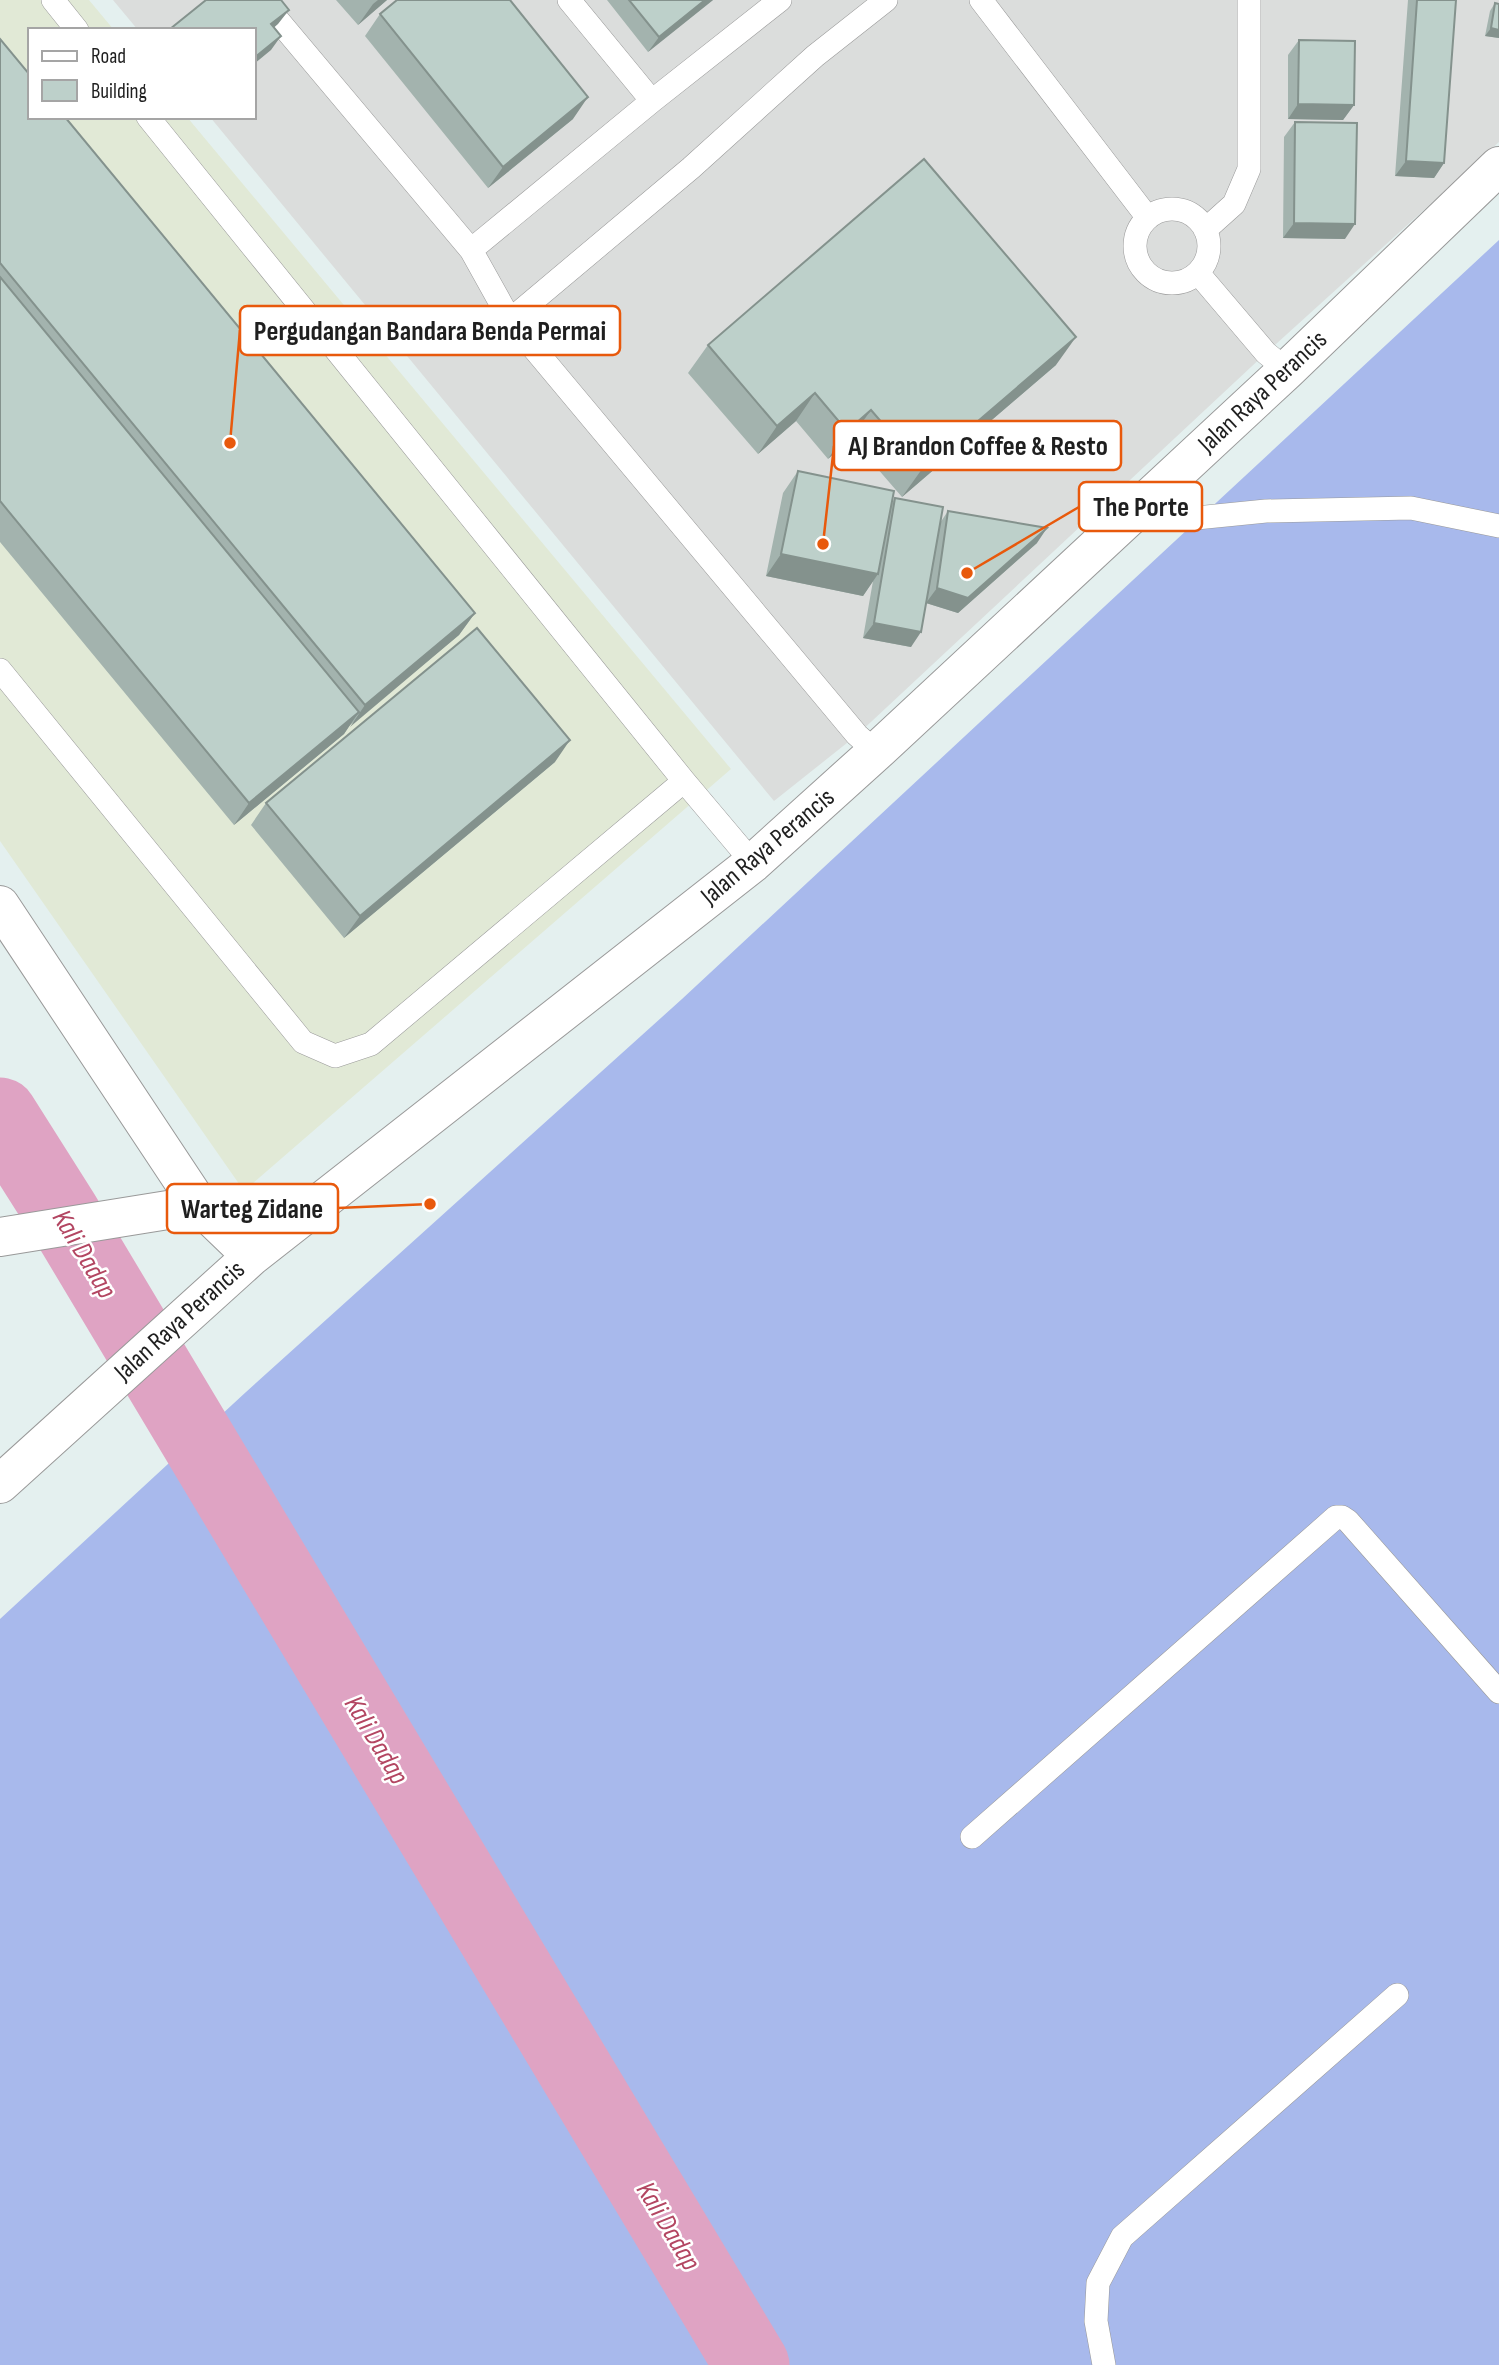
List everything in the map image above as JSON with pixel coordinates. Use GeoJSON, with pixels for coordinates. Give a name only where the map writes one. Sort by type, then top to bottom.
{"type":"FeatureCollection","features":[{"type":"Feature","properties":{"kind":"street","name":"Jalan Raya Perancis"},"geometry":{"type":"LineString","coordinates":[[0,1485],[252,1256],[753,863],[1287,370],[1499,166]]}},
{"type":"Feature","properties":{"kind":"street"},"geometry":{"type":"LineString","coordinates":[[0,905],[199,1205],[252,1256]]}},
{"type":"Feature","properties":{"kind":"street"},"geometry":{"type":"LineString","coordinates":[[0,1237],[199,1205]]}},
{"type":"Feature","properties":{"kind":"lane"},"geometry":{"type":"LineString","coordinates":[[53,0],[75,28]]}},
{"type":"Feature","properties":{"kind":"lane"},"geometry":{"type":"LineString","coordinates":[[261,0],[471,250],[510,320],[857,735],[876,752]]}},
{"type":"Feature","properties":{"kind":"lane"},"geometry":{"type":"LineString","coordinates":[[569,0],[652,102]]}},
{"type":"Feature","properties":{"kind":"lane"},"geometry":{"type":"LineString","coordinates":[[471,250],[652,102],[756,7],[780,0]]}},
{"type":"Feature","properties":{"kind":"lane"},"geometry":{"type":"LineString","coordinates":[[510,320],[691,168],[815,56],[886,0]]}},
{"type":"Feature","properties":{"kind":"lane"},"geometry":{"type":"LineString","coordinates":[[981,0],[1148,218]]}},
{"type":"Feature","properties":{"kind":"lane"},"geometry":{"type":"LineString","coordinates":[[1205,230],[1234,204],[1250,169],[1249,0]]}},
{"type":"Feature","properties":{"kind":"lane"},"geometry":{"type":"LineString","coordinates":[[150,119],[753,863]]}},
{"type":"Feature","properties":{"kind":"lane"},"geometry":{"type":"LineString","coordinates":[[1169,209],[1179,210],[1199,221],[1209,241],[1205,263],[1198,273],[1177,283],[1154,279],[1144,272],[1135,250],[1136,238],[1148,218],[1169,209]]}},
{"type":"Feature","properties":{"kind":"lane"},"geometry":{"type":"LineString","coordinates":[[1198,273],[1266,353],[1287,370]]}},
{"type":"Feature","properties":{"kind":"lane"},"geometry":{"type":"LineString","coordinates":[[1196,517],[1266,511],[1410,508],[1499,526]]}},
{"type":"Feature","properties":{"kind":"lane"},"geometry":{"type":"LineString","coordinates":[[0,670],[303,1042],[335,1056],[371,1044],[684,781]]}},
{"type":"Feature","properties":{"kind":"lane"},"geometry":{"type":"LineString","coordinates":[[972,1837],[1336,1517],[1348,1521],[1499,1692]]}},
{"type":"Feature","properties":{"kind":"lane"},"geometry":{"type":"LineString","coordinates":[[1104,2365],[1096,2321],[1098,2283],[1122,2236],[1397,1995]]}},
{"type":"Feature","properties":{"kind":"shaded area"},"geometry":{"type":"Polygon","coordinates":[[[0,0],[89,0],[112,28],[28,28],[28,119],[189,119],[731,769],[244,1191],[0,841],[0,0]]]}},
{"type":"Feature","properties":{"kind":"shaded area"},"geometry":{"type":"Polygon","coordinates":[[[113,0],[1499,0],[1499,142],[1266,353],[857,735],[774,801],[212,119],[256,119],[256,28],[136,28],[113,0]]]}},
{"type":"Feature","properties":{"kind":"shaded area"},"geometry":{"type":"Polygon","coordinates":[[[1499,240],[1499,2365],[0,2365],[0,1619],[246,1392],[682,999],[1499,240]]]}},
{"type":"Feature","properties":{"kind":"building"},"geometry":{"type":"Polygon","coordinates":[[[206,0],[281,0],[289,10],[271,24],[281,36],[256,56],[256,28],[171,28],[206,0]]]}},
{"type":"Feature","properties":{"kind":"building"},"geometry":{"type":"Polygon","coordinates":[[[397,0],[510,0],[588,97],[503,167],[380,14],[397,0]]]}},
{"type":"Feature","properties":{"kind":"building"},"geometry":{"type":"Polygon","coordinates":[[[629,0],[705,0],[659,37],[629,0]]]}},
{"type":"Feature","properties":{"kind":"building"},"geometry":{"type":"Polygon","coordinates":[[[1417,0],[1456,0],[1444,163],[1406,161],[1417,0]]]}},
{"type":"Feature","properties":{"kind":"building"},"geometry":{"type":"Polygon","coordinates":[[[1495,3],[1499,4],[1499,30],[1491,28],[1495,3]]]}},
{"type":"Feature","properties":{"kind":"building"},"geometry":{"type":"Polygon","coordinates":[[[0,39],[28,73],[28,119],[67,119],[475,613],[365,705],[0,263],[0,39]]]}},
{"type":"Feature","properties":{"kind":"building"},"geometry":{"type":"Polygon","coordinates":[[[1299,40],[1355,41],[1354,105],[1298,104],[1299,40]]]}},
{"type":"Feature","properties":{"kind":"building"},"geometry":{"type":"Polygon","coordinates":[[[1295,122],[1357,123],[1355,224],[1294,223],[1295,122]]]}},
{"type":"Feature","properties":{"kind":"building"},"geometry":{"type":"Polygon","coordinates":[[[924,159],[1076,337],[922,469],[871,410],[847,431],[815,393],[777,426],[708,345],[924,159]]]}},
{"type":"Feature","properties":{"kind":"building"},"geometry":{"type":"Polygon","coordinates":[[[0,277],[359,712],[249,803],[0,501],[0,277]]]}},
{"type":"Feature","properties":{"kind":"building"},"geometry":{"type":"Polygon","coordinates":[[[798,471],[894,491],[878,574],[781,554],[798,471]]]}},
{"type":"Feature","properties":{"kind":"building"},"geometry":{"type":"Polygon","coordinates":[[[895,498],[943,507],[921,632],[874,623],[895,498]]]}},
{"type":"Feature","properties":{"kind":"building"},"geometry":{"type":"Polygon","coordinates":[[[948,511],[1047,528],[968,598],[937,588],[948,511]]]}},
{"type":"Feature","properties":{"kind":"building"},"geometry":{"type":"Polygon","coordinates":[[[477,628],[570,740],[360,916],[266,803],[477,628]]]}},
{"type":"Feature","properties":{"kind":"waterway","name":"Kali Dadap"},"geometry":{"type":"LineString","coordinates":[[0,1115],[62,1213],[752,2365]]}},
{"type":"Feature","properties":{"kind":"place","name":"Pergudangan Bandara Benda Permai"},"geometry":{"type":"Point","coordinates":[230,443]}},
{"type":"Feature","properties":{"kind":"place","name":"AJ Brandon Coffee & Resto"},"geometry":{"type":"Point","coordinates":[823,544]}},
{"type":"Feature","properties":{"kind":"place","name":"The Porte"},"geometry":{"type":"Point","coordinates":[967,573]}},
{"type":"Feature","properties":{"kind":"place","name":"Warteg Zidane"},"geometry":{"type":"Point","coordinates":[430,1204]}}]}
